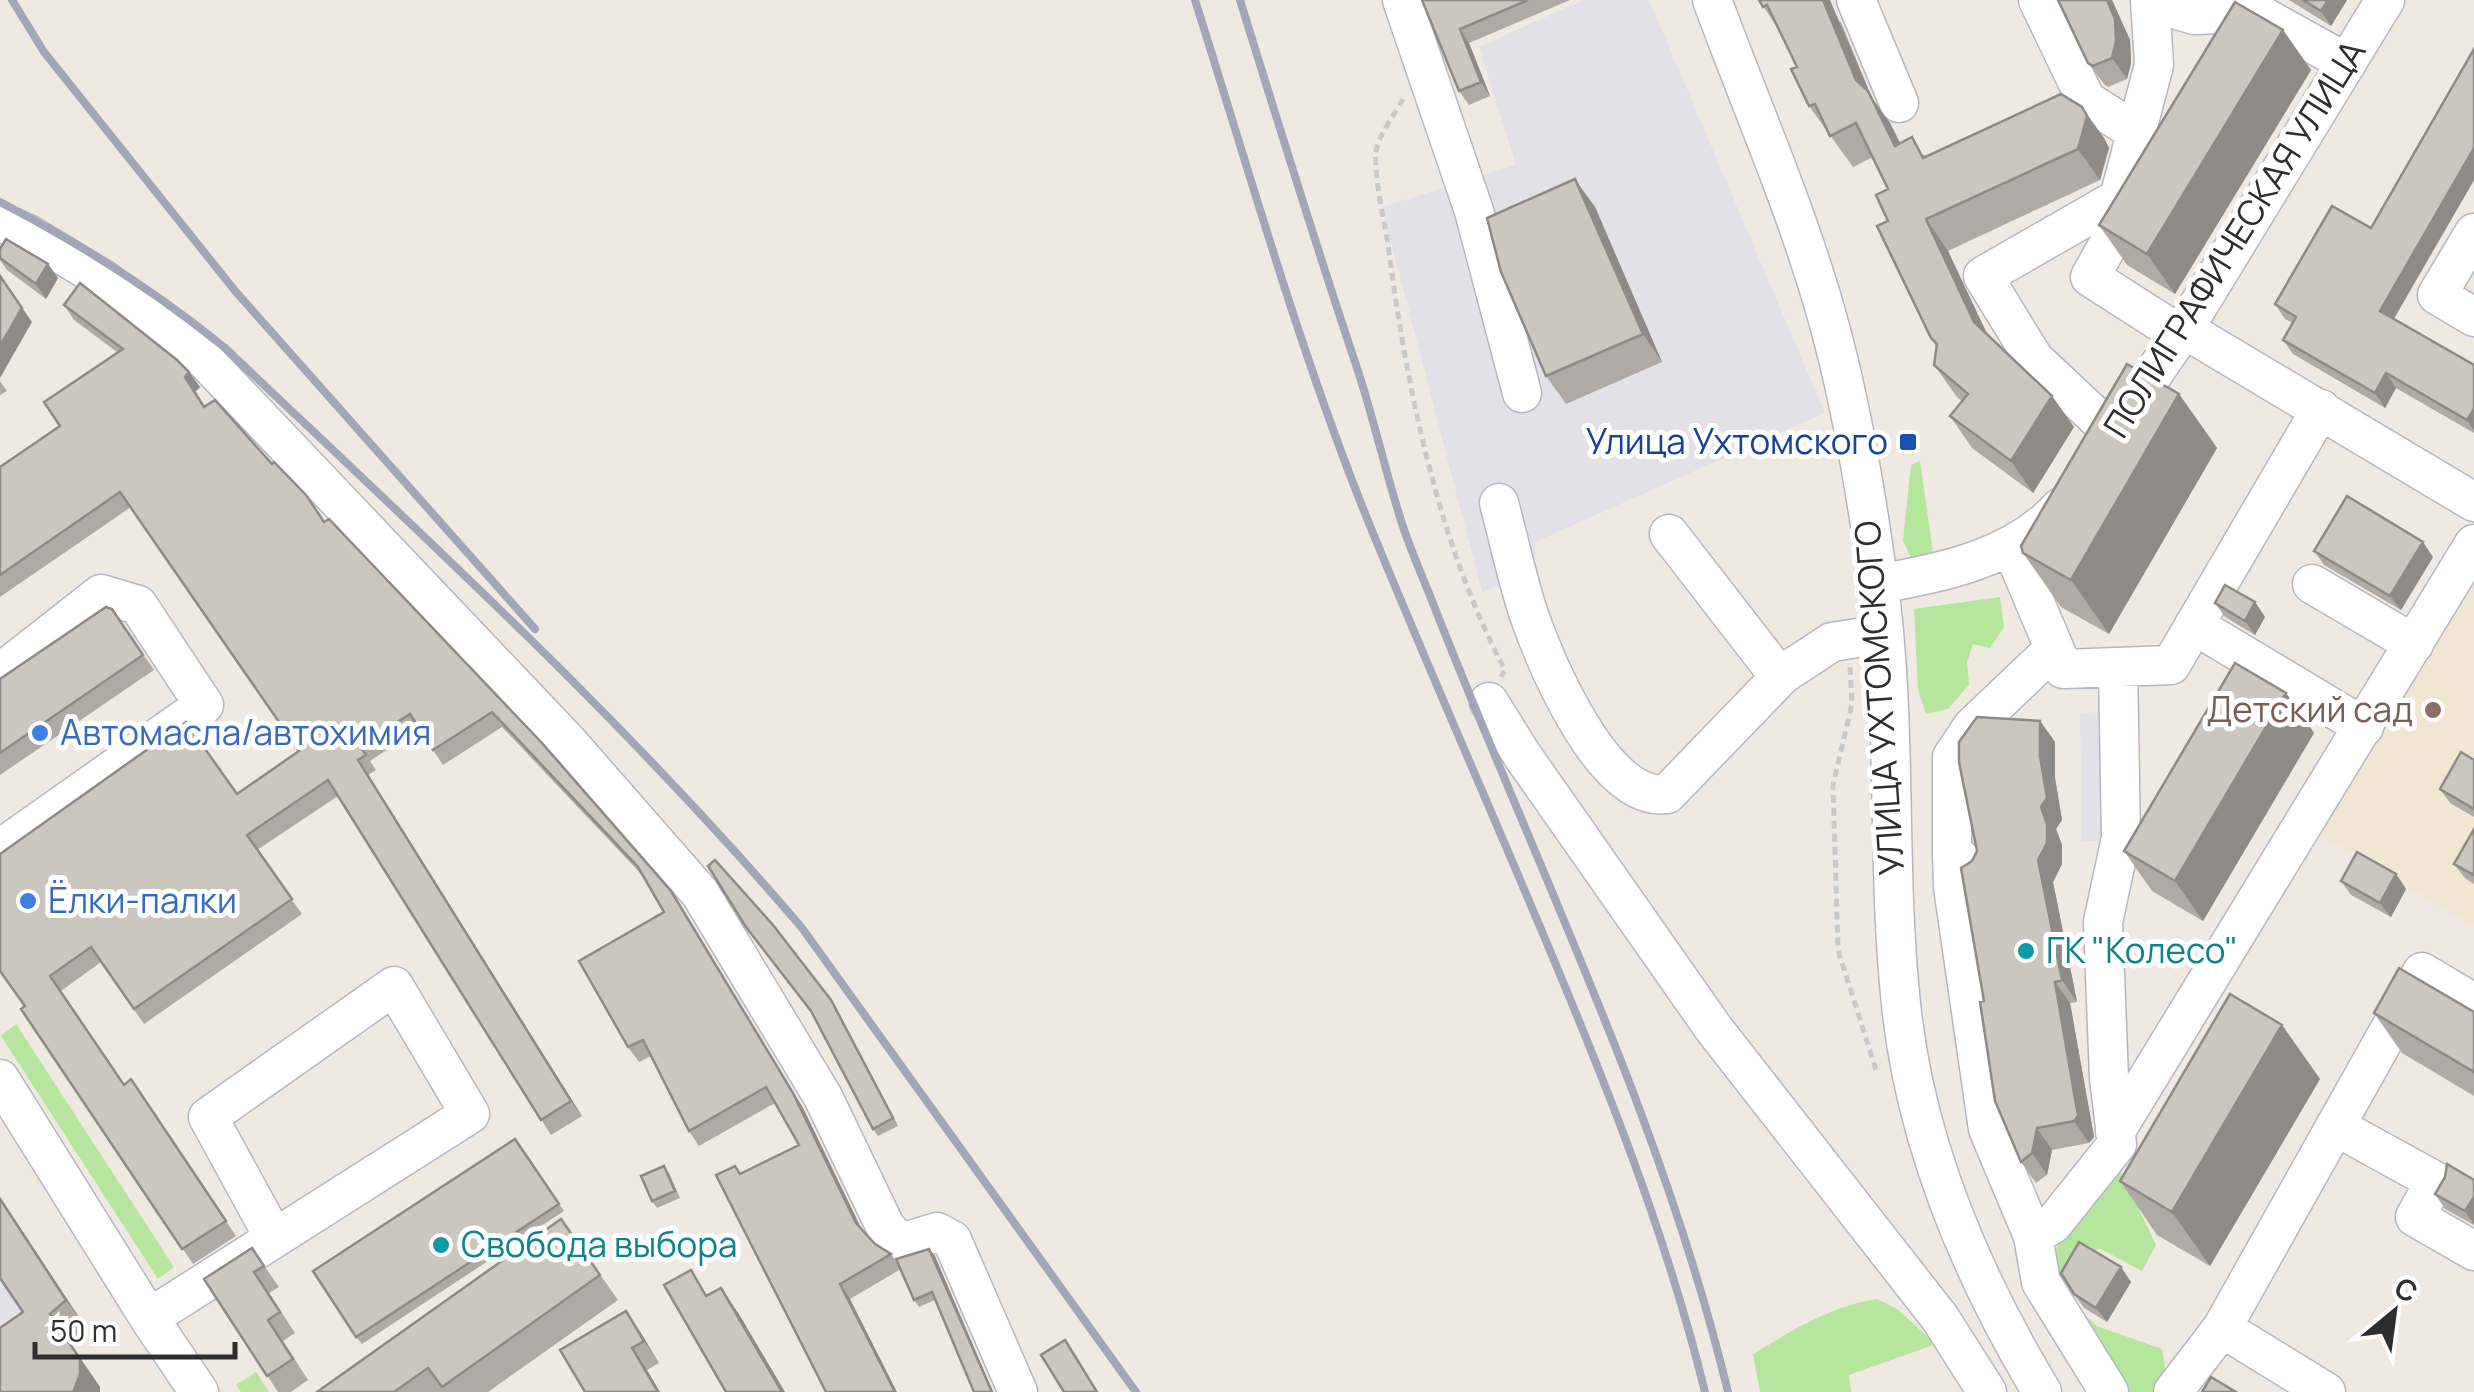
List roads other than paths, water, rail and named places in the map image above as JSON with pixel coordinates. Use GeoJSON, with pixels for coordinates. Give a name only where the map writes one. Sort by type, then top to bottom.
{"type":"FeatureCollection","features":[{"type":"Feature","properties":{"kind":"street"},"geometry":{"type":"LineString","coordinates":[[1402,0],[1474,211],[1522,392]]}},
{"type":"Feature","properties":{"kind":"street","name":"УЛИЦА УХТОМСКОГО"},"geometry":{"type":"LineString","coordinates":[[1712,0],[1826,310],[1846,392],[1879,584],[1865,636],[1909,1055],[1935,1164],[1956,1224],[2005,1327],[2042,1392]]}},
{"type":"Feature","properties":{"kind":"street"},"geometry":{"type":"LineString","coordinates":[[1856,0],[1899,103]]}},
{"type":"Feature","properties":{"kind":"street"},"geometry":{"type":"LineString","coordinates":[[2038,0],[2086,100],[2136,132]]}},
{"type":"Feature","properties":{"kind":"street","name":"ПОЛИГРАФИЧЕСКАЯ УЛИЦА"},"geometry":{"type":"LineString","coordinates":[[1879,584],[1945,572],[2011,546],[2038,532],[2060,508],[2182,332],[2386,0]]}},
{"type":"Feature","properties":{"kind":"street"},"geometry":{"type":"LineString","coordinates":[[2347,63],[2257,13],[2194,15],[2150,1],[2154,65],[2119,198],[2123,218],[2090,278],[2321,409],[2474,502]]}},
{"type":"Feature","properties":{"kind":"street"},"geometry":{"type":"LineString","coordinates":[[2095,458],[1982,276],[2119,198]]}},
{"type":"Feature","properties":{"kind":"street"},"geometry":{"type":"LineString","coordinates":[[0,222],[28,234],[104,280],[203,358],[568,742],[700,893],[824,1097],[886,1228],[900,1243],[937,1232],[952,1240],[1018,1392]]}},
{"type":"Feature","properties":{"kind":"street"},"geometry":{"type":"LineString","coordinates":[[2474,233],[2437,296],[2474,317]]}},
{"type":"Feature","properties":{"kind":"street"},"geometry":{"type":"LineString","coordinates":[[2011,546],[2063,670],[2170,665],[2321,409]]}},
{"type":"Feature","properties":{"kind":"street"},"geometry":{"type":"LineString","coordinates":[[1498,503],[1529,614],[1560,691],[1600,755],[1634,788],[1652,796],[1667,794],[1783,674],[1832,642],[1865,636]]}},
{"type":"Feature","properties":{"kind":"street"},"geometry":{"type":"LineString","coordinates":[[1669,534],[1772,667],[1783,674]]}},
{"type":"Feature","properties":{"kind":"street"},"geometry":{"type":"LineString","coordinates":[[2116,1132],[2474,544]]}},
{"type":"Feature","properties":{"kind":"street"},"geometry":{"type":"LineString","coordinates":[[2312,584],[2414,644]]}},
{"type":"Feature","properties":{"kind":"street"},"geometry":{"type":"LineString","coordinates":[[0,672],[101,594],[138,605],[204,704],[0,849]]}},
{"type":"Feature","properties":{"kind":"street"},"geometry":{"type":"LineString","coordinates":[[2194,626],[2364,727]]}},
{"type":"Feature","properties":{"kind":"street"},"geometry":{"type":"LineString","coordinates":[[2054,649],[1972,727],[1952,757],[1963,861],[1954,887],[1988,1129],[2032,1236],[2041,1282],[2110,1392]]}},
{"type":"Feature","properties":{"kind":"street"},"geometry":{"type":"LineString","coordinates":[[2032,1236],[2053,1224],[2117,1144],[2109,1078],[2103,922],[2121,838],[2118,668]]}},
{"type":"Feature","properties":{"kind":"street"},"geometry":{"type":"LineString","coordinates":[[1489,702],[1714,1028],[1940,1318],[1987,1392]]}},
{"type":"Feature","properties":{"kind":"street"},"geometry":{"type":"LineString","coordinates":[[2174,1392],[2222,1328],[2422,972],[2474,1003]]}},
{"type":"Feature","properties":{"kind":"street"},"geometry":{"type":"LineString","coordinates":[[149,1318],[470,1114],[394,986],[208,1117],[273,1236]]}},
{"type":"Feature","properties":{"kind":"street"},"geometry":{"type":"LineString","coordinates":[[0,1080],[199,1392]]}},
{"type":"Feature","properties":{"kind":"street"},"geometry":{"type":"LineString","coordinates":[[2336,1126],[2435,1181],[2415,1217],[2474,1251]]}},
{"type":"Feature","properties":{"kind":"street"},"geometry":{"type":"LineString","coordinates":[[2222,1328],[2326,1392]]}},
{"type":"Feature","properties":{"kind":"railway"},"geometry":{"type":"LineString","coordinates":[[12,0],[44,52],[236,292],[535,629]]}},
{"type":"Feature","properties":{"kind":"railway"},"geometry":{"type":"LineString","coordinates":[[1195,0],[1279,271],[1349,472],[1609,1095],[1652,1212],[1705,1392]]}},
{"type":"Feature","properties":{"kind":"railway"},"geometry":{"type":"LineString","coordinates":[[1240,0],[1407,537],[1633,1092],[1701,1290],[1728,1392]]}},
{"type":"Feature","properties":{"kind":"railway"},"geometry":{"type":"LineString","coordinates":[[0,202],[116,269],[224,347],[521,630],[665,776],[802,928],[1136,1392]]}},
{"type":"Feature","properties":{"kind":"place","name":"Улица Ухтомского"},"geometry":{"type":"Point","coordinates":[1908,442]}},
{"type":"Feature","properties":{"kind":"place","name":"Детский сад"},"geometry":{"type":"Point","coordinates":[2433,710]}},
{"type":"Feature","properties":{"kind":"place","name":"Автомасла/автохимия"},"geometry":{"type":"Point","coordinates":[40,733]}},
{"type":"Feature","properties":{"kind":"place","name":"Ёлки-палки"},"geometry":{"type":"Point","coordinates":[28,901]}},
{"type":"Feature","properties":{"kind":"place","name":"ГК \"Колесо\""},"geometry":{"type":"Point","coordinates":[2026,951]}},
{"type":"Feature","properties":{"kind":"place","name":"Свобода выбора"},"geometry":{"type":"Point","coordinates":[441,1245]}}]}
